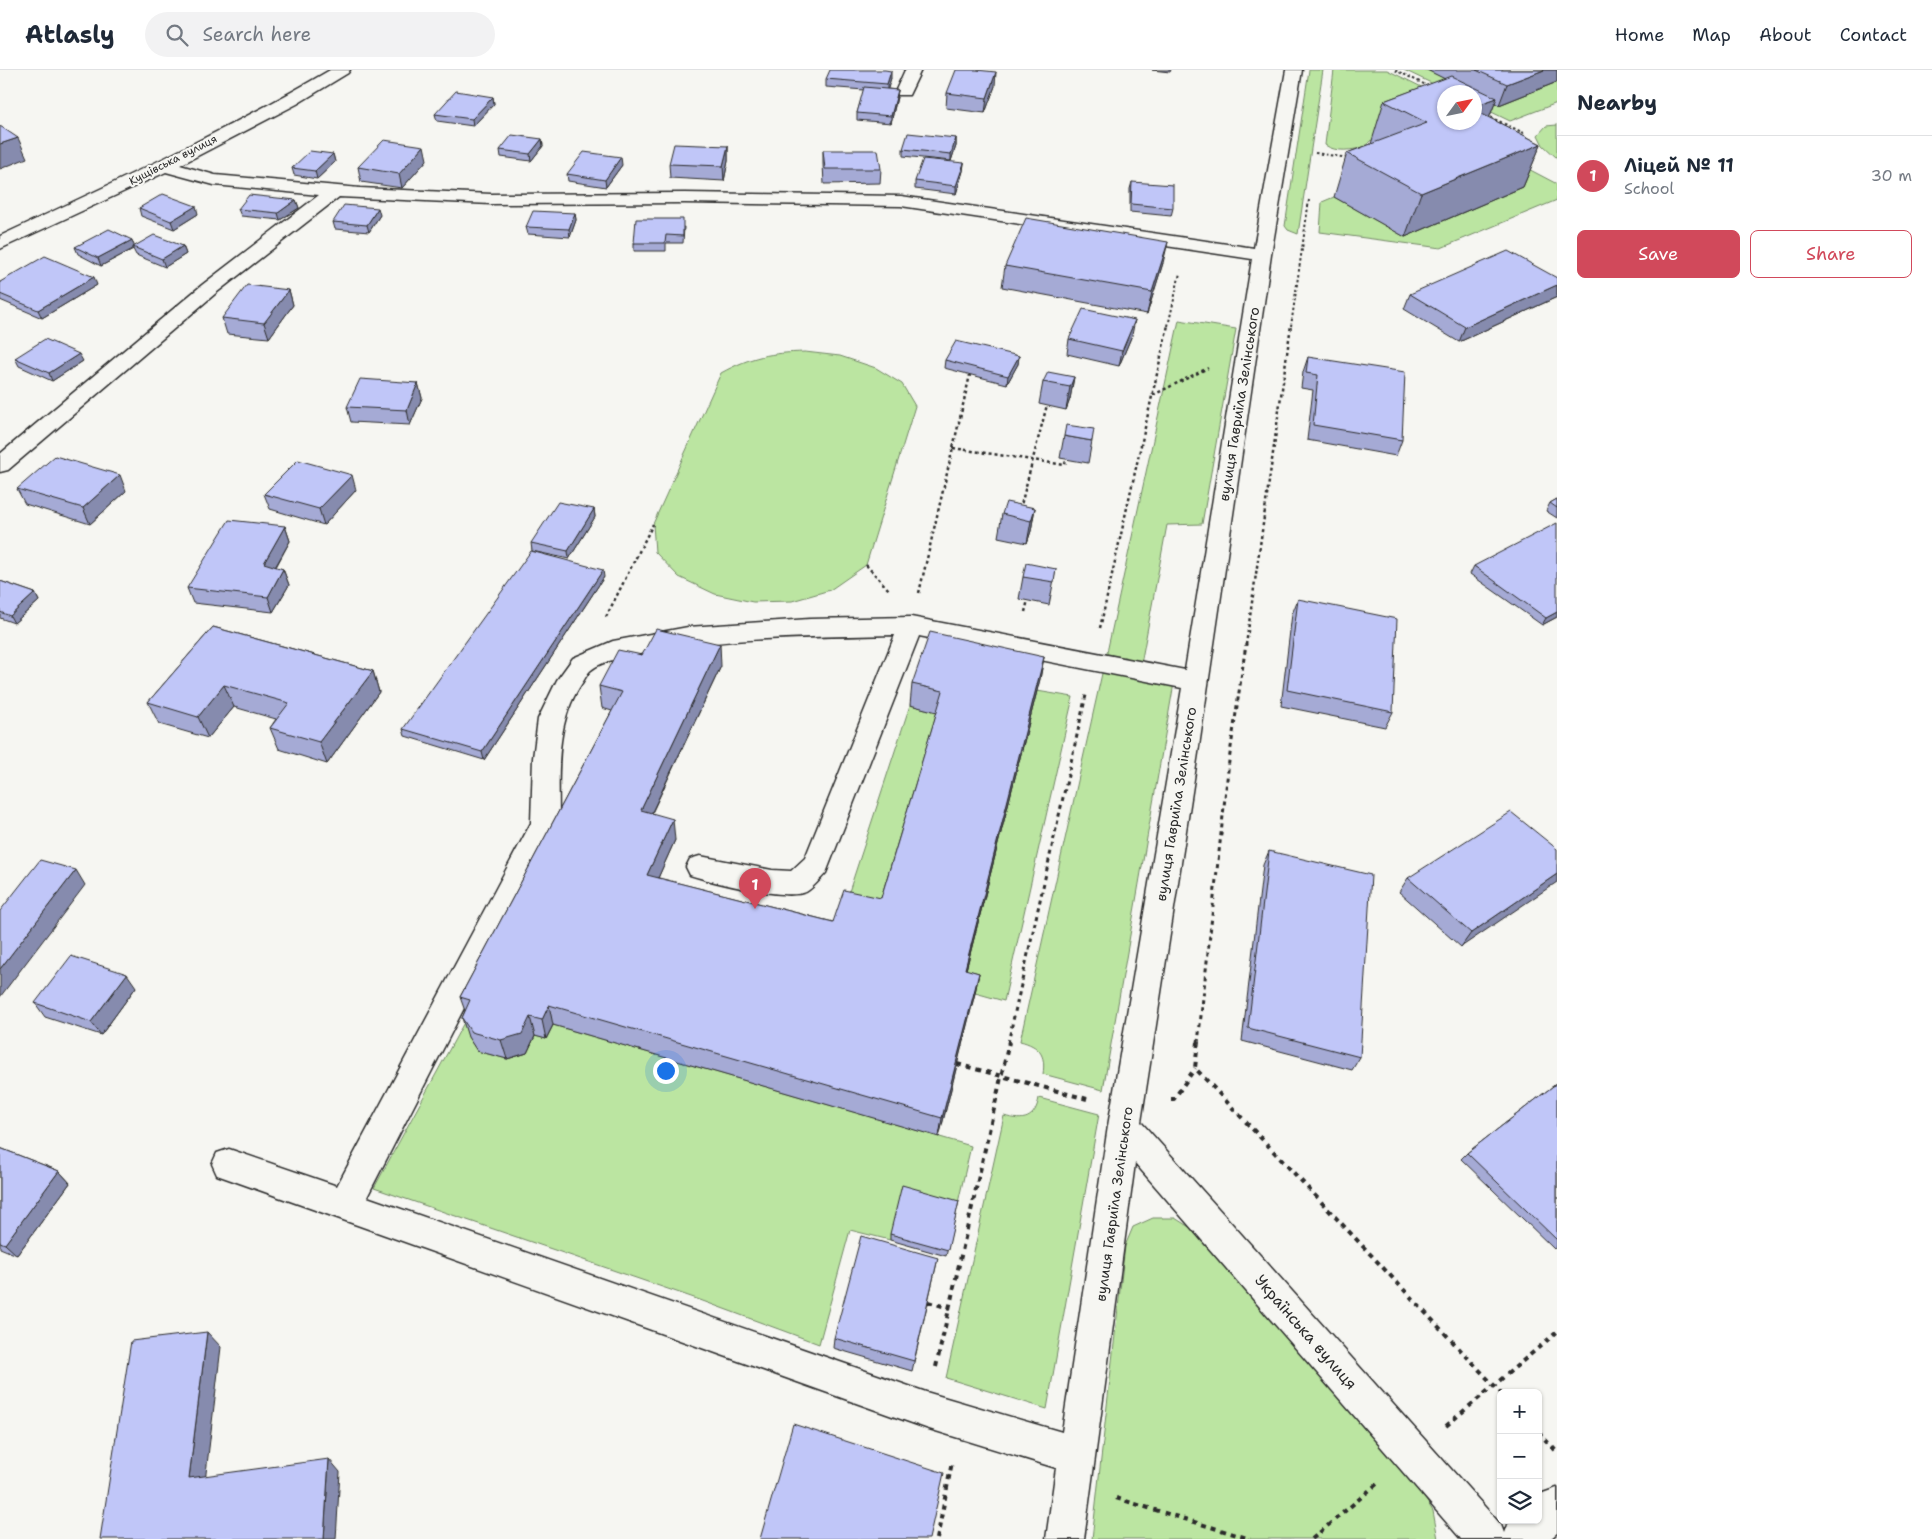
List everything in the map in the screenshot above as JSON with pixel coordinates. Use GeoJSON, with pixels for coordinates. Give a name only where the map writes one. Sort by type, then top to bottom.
{"type":"FeatureCollection","features":[{"type":"Feature","properties":{"kind":"street","name":"Кущівська вулиця"},"geometry":{"type":"LineString","coordinates":[[0,243],[165,166],[290,100],[342,70]]}},
{"type":"Feature","properties":{"kind":"street"},"geometry":{"type":"LineString","coordinates":[[903,92],[913,70]]}},
{"type":"Feature","properties":{"kind":"street","name":"вулиця Гавриїла Зелінського"},"geometry":{"type":"LineString","coordinates":[[1065,1539],[1126,1118],[1262,255],[1294,70]]}},
{"type":"Feature","properties":{"kind":"street"},"geometry":{"type":"LineString","coordinates":[[165,166],[214,180],[335,191],[491,199],[685,198],[901,201],[1262,255]]}},
{"type":"Feature","properties":{"kind":"street"},"geometry":{"type":"LineString","coordinates":[[0,465],[209,289],[335,191]]}},
{"type":"Feature","properties":{"kind":"street"},"geometry":{"type":"LineString","coordinates":[[700,867],[772,882],[797,883],[816,865],[911,626]]}},
{"type":"Feature","properties":{"kind":"street"},"geometry":{"type":"LineString","coordinates":[[345,1205],[545,823],[546,758],[551,719],[566,688],[582,664],[613,650],[688,636],[810,628],[911,626],[1196,681]]}},
{"type":"Feature","properties":{"kind":"street","name":"Українська вулиця"},"geometry":{"type":"LineString","coordinates":[[1126,1118],[1487,1539]]}},
{"type":"Feature","properties":{"kind":"street"},"geometry":{"type":"LineString","coordinates":[[229,1164],[926,1410],[1077,1455]]}},
{"type":"Feature","properties":{"kind":"street"},"geometry":{"type":"LineString","coordinates":[[1521,1539],[1557,1507]]}},
{"type":"Feature","properties":{"kind":"path"},"geometry":{"type":"LineString","coordinates":[[1395,70],[1436,90]]}},
{"type":"Feature","properties":{"kind":"path"},"geometry":{"type":"LineString","coordinates":[[1483,113],[1524,133]]}},
{"type":"Feature","properties":{"kind":"path"},"geometry":{"type":"LineString","coordinates":[[1314,162],[1317,144]]}},
{"type":"Feature","properties":{"kind":"path"},"geometry":{"type":"LineString","coordinates":[[1315,153],[1350,158]]}},
{"type":"Feature","properties":{"kind":"path"},"geometry":{"type":"LineString","coordinates":[[957,1064],[1002,1076],[1126,1118],[1174,1099],[1196,1068],[1229,761],[1309,198]]}},
{"type":"Feature","properties":{"kind":"path"},"geometry":{"type":"LineString","coordinates":[[926,1410],[1187,243]]}},
{"type":"Feature","properties":{"kind":"path"},"geometry":{"type":"LineString","coordinates":[[911,626],[970,375]]}},
{"type":"Feature","properties":{"kind":"path"},"geometry":{"type":"LineString","coordinates":[[1018,518],[1047,405]]}},
{"type":"Feature","properties":{"kind":"path"},"geometry":{"type":"LineString","coordinates":[[953,448],[1064,465],[1066,459]]}},
{"type":"Feature","properties":{"kind":"path"},"geometry":{"type":"LineString","coordinates":[[582,664],[653,524]]}},
{"type":"Feature","properties":{"kind":"path"},"geometry":{"type":"LineString","coordinates":[[1196,1068],[1498,1389]]}},
{"type":"Feature","properties":{"kind":"path"},"geometry":{"type":"LineString","coordinates":[[928,1302],[950,1308]]}},
{"type":"Feature","properties":{"kind":"path"},"geometry":{"type":"LineString","coordinates":[[1494,1385],[1557,1332]]}},
{"type":"Feature","properties":{"kind":"path"},"geometry":{"type":"LineString","coordinates":[[1540,1434],[1557,1452]]}},
{"type":"Feature","properties":{"kind":"path"},"geometry":{"type":"LineString","coordinates":[[936,1539],[953,1457]]}},
{"type":"Feature","properties":{"kind":"green space"},"geometry":{"type":"Polygon","coordinates":[[[1309,70],[1323,70],[1298,234],[1288,230],[1285,226],[1309,70]]]}},
{"type":"Feature","properties":{"kind":"green space"},"geometry":{"type":"Polygon","coordinates":[[[1334,70],[1387,70],[1437,95],[1437,120],[1431,117],[1370,141],[1365,147],[1345,150],[1329,148],[1325,145],[1334,70]]]}},
{"type":"Feature","properties":{"kind":"green space"},"geometry":{"type":"Polygon","coordinates":[[[1404,70],[1427,70],[1458,85],[1437,86],[1404,70]]]}},
{"type":"Feature","properties":{"kind":"green space"},"geometry":{"type":"Polygon","coordinates":[[[1557,82],[1557,103],[1510,121],[1482,107],[1482,92],[1557,82]]]}},
{"type":"Feature","properties":{"kind":"green space"},"geometry":{"type":"Polygon","coordinates":[[[1557,125],[1557,158],[1543,145],[1538,135],[1546,126],[1557,125]]]}},
{"type":"Feature","properties":{"kind":"green space"},"geometry":{"type":"Polygon","coordinates":[[[1458,130],[1477,130],[1480,141],[1458,130]]]}},
{"type":"Feature","properties":{"kind":"green space"},"geometry":{"type":"Polygon","coordinates":[[[1517,163],[1557,184],[1557,200],[1441,248],[1320,232],[1322,202],[1334,197],[1405,237],[1517,163]]]}},
{"type":"Feature","properties":{"kind":"green space"},"geometry":{"type":"Polygon","coordinates":[[[1179,320],[1236,329],[1202,524],[1167,525],[1141,664],[1106,657],[1179,320]]]}},
{"type":"Feature","properties":{"kind":"green space"},"geometry":{"type":"Polygon","coordinates":[[[805,352],[840,356],[876,368],[902,384],[915,406],[866,565],[830,590],[792,601],[753,602],[715,594],[679,577],[655,552],[653,524],[721,373],[762,356],[805,352]]]}},
{"type":"Feature","properties":{"kind":"green space"},"geometry":{"type":"Polygon","coordinates":[[[1103,669],[1174,683],[1103,1090],[1043,1074],[1044,1067],[1040,1052],[1032,1045],[1020,1041],[1103,669]]]}},
{"type":"Feature","properties":{"kind":"green space"},"geometry":{"type":"Polygon","coordinates":[[[1037,691],[1073,697],[1004,1001],[961,989],[1037,691]]]}},
{"type":"Feature","properties":{"kind":"green space"},"geometry":{"type":"Polygon","coordinates":[[[910,705],[941,713],[879,918],[843,910],[910,705]]]}},
{"type":"Feature","properties":{"kind":"green space"},"geometry":{"type":"Polygon","coordinates":[[[467,1017],[468,1037],[477,1051],[507,1059],[527,1053],[535,1036],[546,1039],[553,1025],[971,1146],[957,1207],[902,1191],[890,1240],[850,1230],[819,1344],[700,1300],[374,1188],[467,1017]]]}},
{"type":"Feature","properties":{"kind":"green space"},"geometry":{"type":"Polygon","coordinates":[[[1039,1098],[1099,1114],[1047,1409],[946,1378],[1004,1116],[1017,1119],[1028,1117],[1035,1111],[1039,1098]]]}},
{"type":"Feature","properties":{"kind":"green space"},"geometry":{"type":"Polygon","coordinates":[[[1153,1218],[1175,1218],[1194,1230],[1417,1486],[1433,1511],[1438,1539],[1092,1539],[1125,1246],[1133,1227],[1153,1218]]]}},
{"type":"Feature","properties":{"kind":"building"},"geometry":{"type":"Polygon","coordinates":[[[830,70],[891,71],[887,84],[826,79],[830,70]]]}},
{"type":"Feature","properties":{"kind":"building"},"geometry":{"type":"Polygon","coordinates":[[[956,70],[996,72],[987,98],[947,93],[956,70]]]}},
{"type":"Feature","properties":{"kind":"building"},"geometry":{"type":"Polygon","coordinates":[[[1476,70],[1544,70],[1507,84],[1476,70]]]}},
{"type":"Feature","properties":{"kind":"building"},"geometry":{"type":"Polygon","coordinates":[[[1451,76],[1470,85],[1437,85],[1437,130],[1482,130],[1482,114],[1541,144],[1421,193],[1347,153],[1427,123],[1384,101],[1451,76]]]}},
{"type":"Feature","properties":{"kind":"building"},"geometry":{"type":"Polygon","coordinates":[[[864,87],[898,90],[891,116],[857,113],[864,87]]]}},
{"type":"Feature","properties":{"kind":"building"},"geometry":{"type":"Polygon","coordinates":[[[456,91],[493,97],[472,119],[435,114],[456,91]]]}},
{"type":"Feature","properties":{"kind":"building"},"geometry":{"type":"Polygon","coordinates":[[[1482,91],[1497,98],[1482,103],[1482,91]]]}},
{"type":"Feature","properties":{"kind":"building"},"geometry":{"type":"Polygon","coordinates":[[[0,126],[18,138],[0,144],[0,126]]]}},
{"type":"Feature","properties":{"kind":"building"},"geometry":{"type":"Polygon","coordinates":[[[908,133],[956,138],[951,154],[903,149],[908,133]]]}},
{"type":"Feature","properties":{"kind":"building"},"geometry":{"type":"Polygon","coordinates":[[[512,135],[542,139],[530,154],[500,150],[512,135]]]}},
{"type":"Feature","properties":{"kind":"building"},"geometry":{"type":"Polygon","coordinates":[[[384,140],[424,146],[399,174],[358,167],[384,140]]]}},
{"type":"Feature","properties":{"kind":"building"},"geometry":{"type":"Polygon","coordinates":[[[674,144],[728,146],[723,166],[669,164],[674,144]]]}},
{"type":"Feature","properties":{"kind":"building"},"geometry":{"type":"Polygon","coordinates":[[[823,150],[878,150],[881,169],[825,169],[823,150]]]}},
{"type":"Feature","properties":{"kind":"building"},"geometry":{"type":"Polygon","coordinates":[[[310,151],[333,154],[315,171],[292,168],[310,151]]]}},
{"type":"Feature","properties":{"kind":"building"},"geometry":{"type":"Polygon","coordinates":[[[584,152],[621,157],[605,180],[567,174],[584,152]]]}},
{"type":"Feature","properties":{"kind":"building"},"geometry":{"type":"Polygon","coordinates":[[[923,159],[964,163],[956,186],[915,181],[923,159]]]}},
{"type":"Feature","properties":{"kind":"building"},"geometry":{"type":"Polygon","coordinates":[[[1132,182],[1173,185],[1173,208],[1131,204],[1132,182]]]}},
{"type":"Feature","properties":{"kind":"building"},"geometry":{"type":"Polygon","coordinates":[[[163,194],[196,206],[171,221],[139,208],[163,194]]]}},
{"type":"Feature","properties":{"kind":"building"},"geometry":{"type":"Polygon","coordinates":[[[249,195],[296,200],[278,213],[238,209],[249,195]]]}},
{"type":"Feature","properties":{"kind":"building"},"geometry":{"type":"Polygon","coordinates":[[[344,205],[378,208],[367,225],[333,222],[344,205]]]}},
{"type":"Feature","properties":{"kind":"building"},"geometry":{"type":"Polygon","coordinates":[[[533,211],[575,213],[569,229],[526,227],[533,211]]]}},
{"type":"Feature","properties":{"kind":"building"},"geometry":{"type":"Polygon","coordinates":[[[1026,218],[1168,242],[1152,292],[1005,266],[1026,218]]]}},
{"type":"Feature","properties":{"kind":"building"},"geometry":{"type":"Polygon","coordinates":[[[636,219],[683,219],[683,236],[666,235],[665,243],[634,243],[636,219]]]}},
{"type":"Feature","properties":{"kind":"building"},"geometry":{"type":"Polygon","coordinates":[[[109,229],[132,240],[98,258],[75,247],[109,229]]]}},
{"type":"Feature","properties":{"kind":"building"},"geometry":{"type":"Polygon","coordinates":[[[154,235],[183,246],[162,259],[133,247],[154,235]]]}},
{"type":"Feature","properties":{"kind":"building"},"geometry":{"type":"Polygon","coordinates":[[[1508,251],[1557,278],[1557,285],[1465,327],[1410,294],[1508,251]]]}},
{"type":"Feature","properties":{"kind":"building"},"geometry":{"type":"Polygon","coordinates":[[[45,256],[94,277],[38,310],[0,294],[0,282],[45,256]]]}},
{"type":"Feature","properties":{"kind":"building"},"geometry":{"type":"Polygon","coordinates":[[[247,285],[289,290],[264,323],[222,318],[247,285]]]}},
{"type":"Feature","properties":{"kind":"building"},"geometry":{"type":"Polygon","coordinates":[[[1083,309],[1135,320],[1122,351],[1069,339],[1083,309]]]}},
{"type":"Feature","properties":{"kind":"building"},"geometry":{"type":"Polygon","coordinates":[[[45,339],[79,354],[49,373],[15,358],[45,339]]]}},
{"type":"Feature","properties":{"kind":"building"},"geometry":{"type":"Polygon","coordinates":[[[956,341],[1019,356],[1008,376],[945,360],[956,341]]]}},
{"type":"Feature","properties":{"kind":"building"},"geometry":{"type":"Polygon","coordinates":[[[1308,357],[1405,372],[1402,440],[1313,425],[1318,375],[1306,373],[1308,357]]]}},
{"type":"Feature","properties":{"kind":"building"},"geometry":{"type":"Polygon","coordinates":[[[1048,372],[1074,377],[1070,387],[1043,382],[1048,372]]]}},
{"type":"Feature","properties":{"kind":"building"},"geometry":{"type":"Polygon","coordinates":[[[360,379],[418,383],[407,410],[347,407],[360,379]]]}},
{"type":"Feature","properties":{"kind":"building"},"geometry":{"type":"Polygon","coordinates":[[[1066,425],[1094,429],[1092,441],[1064,436],[1066,425]]]}},
{"type":"Feature","properties":{"kind":"building"},"geometry":{"type":"Polygon","coordinates":[[[55,456],[120,475],[83,508],[17,489],[55,456]]]}},
{"type":"Feature","properties":{"kind":"building"},"geometry":{"type":"Polygon","coordinates":[[[298,460],[352,475],[319,509],[264,494],[298,460]]]}},
{"type":"Feature","properties":{"kind":"building"},"geometry":{"type":"Polygon","coordinates":[[[1557,499],[1557,508],[1550,503],[1557,499]]]}},
{"type":"Feature","properties":{"kind":"building"},"geometry":{"type":"Polygon","coordinates":[[[558,502],[594,509],[568,551],[531,543],[558,502]]]}},
{"type":"Feature","properties":{"kind":"building"},"geometry":{"type":"Polygon","coordinates":[[[1006,502],[1035,508],[1031,521],[1002,514],[1006,502]]]}},
{"type":"Feature","properties":{"kind":"building"},"geometry":{"type":"Polygon","coordinates":[[[229,520],[285,526],[264,563],[283,569],[268,597],[187,588],[229,520]]]}},
{"type":"Feature","properties":{"kind":"building"},"geometry":{"type":"Polygon","coordinates":[[[1557,523],[1557,612],[1546,618],[1474,566],[1557,523]]]}},
{"type":"Feature","properties":{"kind":"building"},"geometry":{"type":"Polygon","coordinates":[[[531,551],[603,570],[482,752],[403,729],[531,551]]]}},
{"type":"Feature","properties":{"kind":"building"},"geometry":{"type":"Polygon","coordinates":[[[1026,563],[1056,569],[1054,582],[1023,577],[1026,563]]]}},
{"type":"Feature","properties":{"kind":"building"},"geometry":{"type":"Polygon","coordinates":[[[0,581],[35,593],[10,616],[0,612],[0,581]]]}},
{"type":"Feature","properties":{"kind":"building"},"geometry":{"type":"Polygon","coordinates":[[[1298,599],[1397,619],[1393,712],[1287,690],[1298,599]]]}},
{"type":"Feature","properties":{"kind":"building"},"geometry":{"type":"Polygon","coordinates":[[[213,627],[373,671],[319,742],[270,728],[289,703],[224,685],[198,717],[148,702],[213,627]]]}},
{"type":"Feature","properties":{"kind":"building"},"geometry":{"type":"Polygon","coordinates":[[[656,629],[720,644],[641,810],[673,819],[647,875],[833,922],[844,890],[881,898],[943,691],[912,684],[930,632],[1044,657],[965,969],[979,973],[942,1118],[549,1005],[542,1020],[530,1017],[522,1034],[501,1040],[471,1032],[462,1018],[470,1000],[460,997],[622,692],[599,686],[618,650],[642,655],[656,629]]]}},
{"type":"Feature","properties":{"kind":"building"},"geometry":{"type":"Polygon","coordinates":[[[1511,812],[1557,849],[1557,874],[1471,933],[1408,878],[1511,812]]]}},
{"type":"Feature","properties":{"kind":"building"},"geometry":{"type":"Polygon","coordinates":[[[1269,851],[1371,875],[1360,1057],[1248,1028],[1269,851]]]}},
{"type":"Feature","properties":{"kind":"building"},"geometry":{"type":"Polygon","coordinates":[[[40,860],[76,870],[0,969],[0,911],[40,860]]]}},
{"type":"Feature","properties":{"kind":"building"},"geometry":{"type":"Polygon","coordinates":[[[71,956],[127,974],[91,1022],[35,1003],[71,956]]]}},
{"type":"Feature","properties":{"kind":"building"},"geometry":{"type":"Polygon","coordinates":[[[1557,1083],[1557,1240],[1467,1153],[1557,1083]]]}},
{"type":"Feature","properties":{"kind":"building"},"geometry":{"type":"Polygon","coordinates":[[[0,1148],[59,1171],[5,1244],[0,1242],[0,1148]]]}},
{"type":"Feature","properties":{"kind":"building"},"geometry":{"type":"Polygon","coordinates":[[[902,1185],[959,1201],[948,1250],[890,1234],[902,1185]]]}},
{"type":"Feature","properties":{"kind":"building"},"geometry":{"type":"Polygon","coordinates":[[[861,1236],[938,1258],[914,1361],[834,1338],[861,1236]]]}},
{"type":"Feature","properties":{"kind":"building"},"geometry":{"type":"Polygon","coordinates":[[[207,1332],[189,1478],[329,1459],[324,1539],[100,1539],[131,1341],[207,1332]]]}},
{"type":"Feature","properties":{"kind":"building"},"geometry":{"type":"Polygon","coordinates":[[[793,1424],[944,1473],[929,1539],[760,1539],[793,1424]]]}},
{"type":"Feature","properties":{"kind":"place","name":"Ліцей № 11"},"geometry":{"type":"Point","coordinates":[755,909]}}]}
